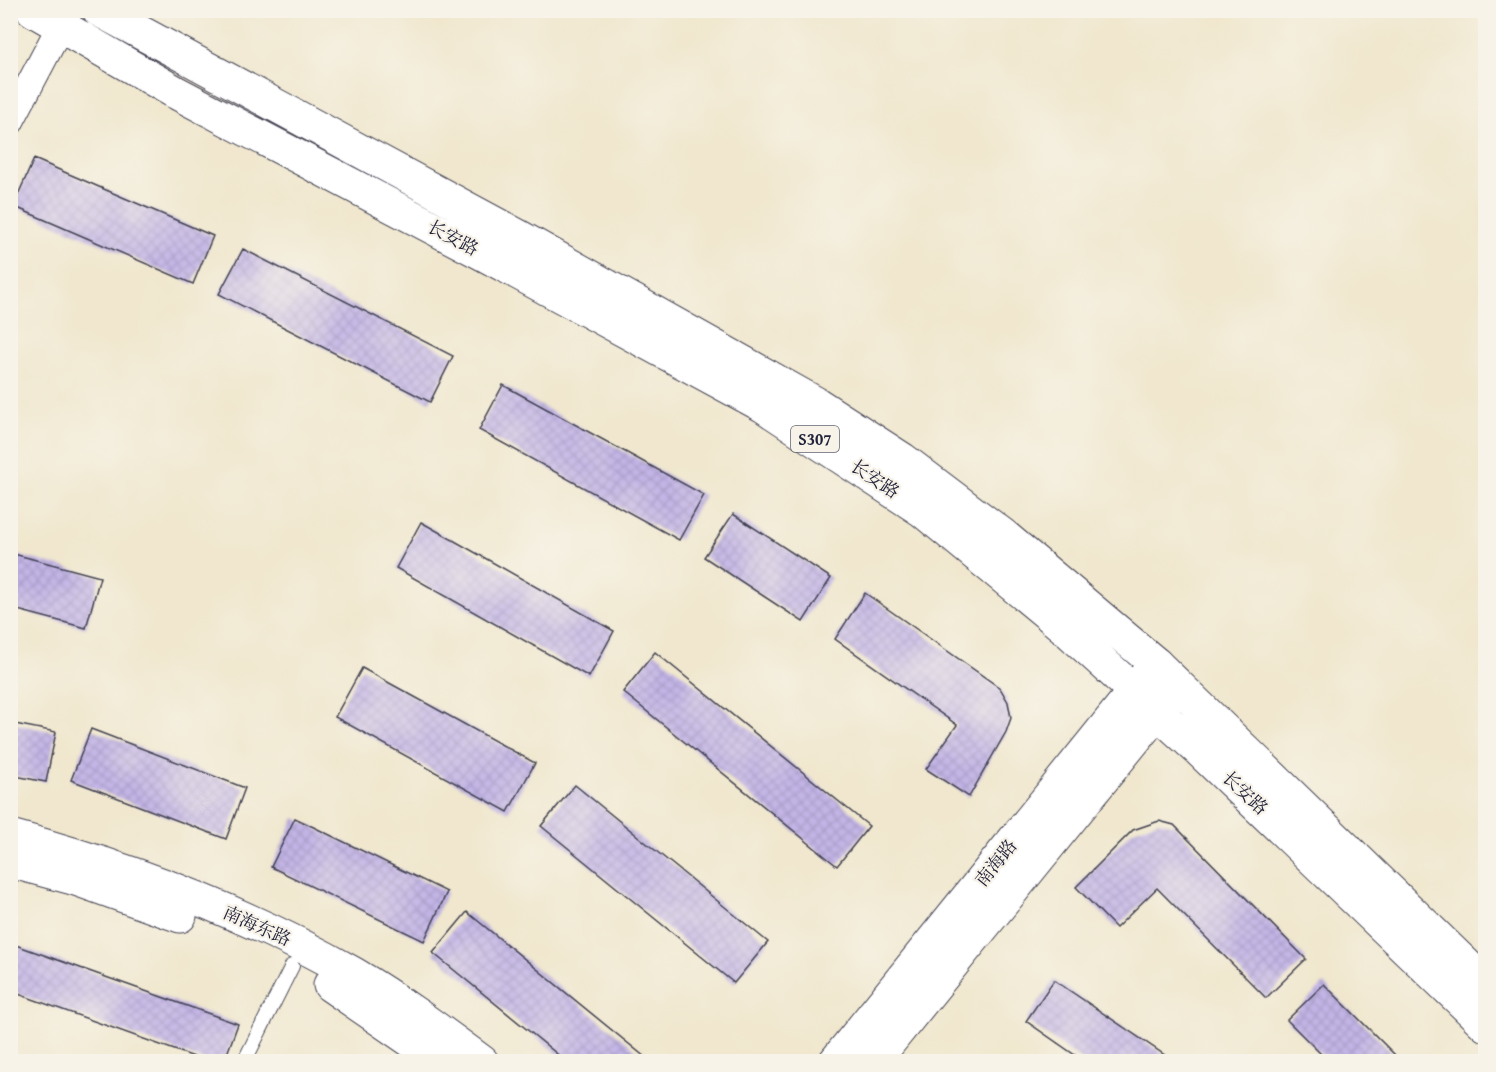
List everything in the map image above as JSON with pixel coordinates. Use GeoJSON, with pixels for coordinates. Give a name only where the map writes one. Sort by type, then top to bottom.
{"type":"FeatureCollection","features":[{"type":"Feature","properties":{"kind":"main road","name":"长安路"},"geometry":{"type":"LineString","coordinates":[[33,10],[65,20],[762,405],[923,511],[1019,589],[1146,701],[1340,883],[1485,1025]]}},
{"type":"Feature","properties":{"kind":"main road","name":"长安路"},"geometry":{"type":"LineString","coordinates":[[99,10],[518,236],[817,404],[902,459],[1004,536],[1167,675],[1485,984]]}},
{"type":"Feature","properties":{"kind":"main road","name":"南海路"},"geometry":{"type":"LineString","coordinates":[[835,1062],[1167,675]]}},
{"type":"Feature","properties":{"kind":"main road","name":"南海路"},"geometry":{"type":"LineString","coordinates":[[873,1062],[1146,701]]}},
{"type":"Feature","properties":{"kind":"main road","name":"南海东路"},"geometry":{"type":"LineString","coordinates":[[10,836],[103,863],[168,887],[303,947],[406,1007],[482,1062]]}},
{"type":"Feature","properties":{"kind":"main road","name":"南海东路"},"geometry":{"type":"LineString","coordinates":[[10,861],[73,878],[167,911],[292,966],[322,980],[442,1062]]}},
{"type":"Feature","properties":{"kind":"street"},"geometry":{"type":"LineString","coordinates":[[10,122],[65,20]]}},
{"type":"Feature","properties":{"kind":"lane"},"geometry":{"type":"LineString","coordinates":[[244,1062],[292,966]]}},
{"type":"Feature","properties":{"kind":"building"},"geometry":{"type":"Polygon","coordinates":[[[34,159],[213,236],[193,284],[13,206],[34,159]]]}},
{"type":"Feature","properties":{"kind":"building"},"geometry":{"type":"Polygon","coordinates":[[[243,249],[453,356],[430,402],[219,294],[243,249]]]}},
{"type":"Feature","properties":{"kind":"building"},"geometry":{"type":"Polygon","coordinates":[[[503,385],[704,495],[679,540],[479,430],[503,385]]]}},
{"type":"Feature","properties":{"kind":"building"},"geometry":{"type":"Polygon","coordinates":[[[733,514],[831,578],[803,622],[704,557],[733,514]]]}},
{"type":"Feature","properties":{"kind":"building"},"geometry":{"type":"Polygon","coordinates":[[[421,522],[614,631],[589,677],[396,568],[421,522]]]}},
{"type":"Feature","properties":{"kind":"building"},"geometry":{"type":"Polygon","coordinates":[[[10,553],[100,577],[86,628],[10,608],[10,553]]]}},
{"type":"Feature","properties":{"kind":"building"},"geometry":{"type":"Polygon","coordinates":[[[865,593],[1000,688],[1008,702],[1011,718],[1006,732],[969,797],[926,769],[957,725],[835,639],[865,593]]]}},
{"type":"Feature","properties":{"kind":"building"},"geometry":{"type":"Polygon","coordinates":[[[655,652],[869,826],[837,866],[623,692],[655,652]]]}},
{"type":"Feature","properties":{"kind":"building"},"geometry":{"type":"Polygon","coordinates":[[[362,668],[535,763],[508,812],[335,717],[362,668]]]}},
{"type":"Feature","properties":{"kind":"building"},"geometry":{"type":"Polygon","coordinates":[[[10,723],[56,732],[46,782],[10,775],[10,723]]]}},
{"type":"Feature","properties":{"kind":"building"},"geometry":{"type":"Polygon","coordinates":[[[91,729],[245,788],[226,839],[71,780],[91,729]]]}},
{"type":"Feature","properties":{"kind":"building"},"geometry":{"type":"Polygon","coordinates":[[[575,785],[768,942],[734,983],[541,826],[575,785]]]}},
{"type":"Feature","properties":{"kind":"building"},"geometry":{"type":"Polygon","coordinates":[[[295,818],[447,892],[424,941],[271,867],[295,818]]]}},
{"type":"Feature","properties":{"kind":"building"},"geometry":{"type":"Polygon","coordinates":[[[1159,821],[1174,825],[1306,959],[1266,998],[1157,888],[1116,928],[1076,887],[1133,830],[1159,821]]]}},
{"type":"Feature","properties":{"kind":"building"},"geometry":{"type":"Polygon","coordinates":[[[467,912],[651,1062],[567,1062],[433,953],[467,912]]]}},
{"type":"Feature","properties":{"kind":"building"},"geometry":{"type":"Polygon","coordinates":[[[10,943],[238,1024],[224,1062],[208,1062],[10,991],[10,943]]]}},
{"type":"Feature","properties":{"kind":"building"},"geometry":{"type":"Polygon","coordinates":[[[1054,980],[1175,1062],[1085,1062],[1026,1021],[1054,980]]]}},
{"type":"Feature","properties":{"kind":"building"},"geometry":{"type":"Polygon","coordinates":[[[1324,984],[1402,1062],[1329,1062],[1287,1020],[1324,984]]]}}]}
